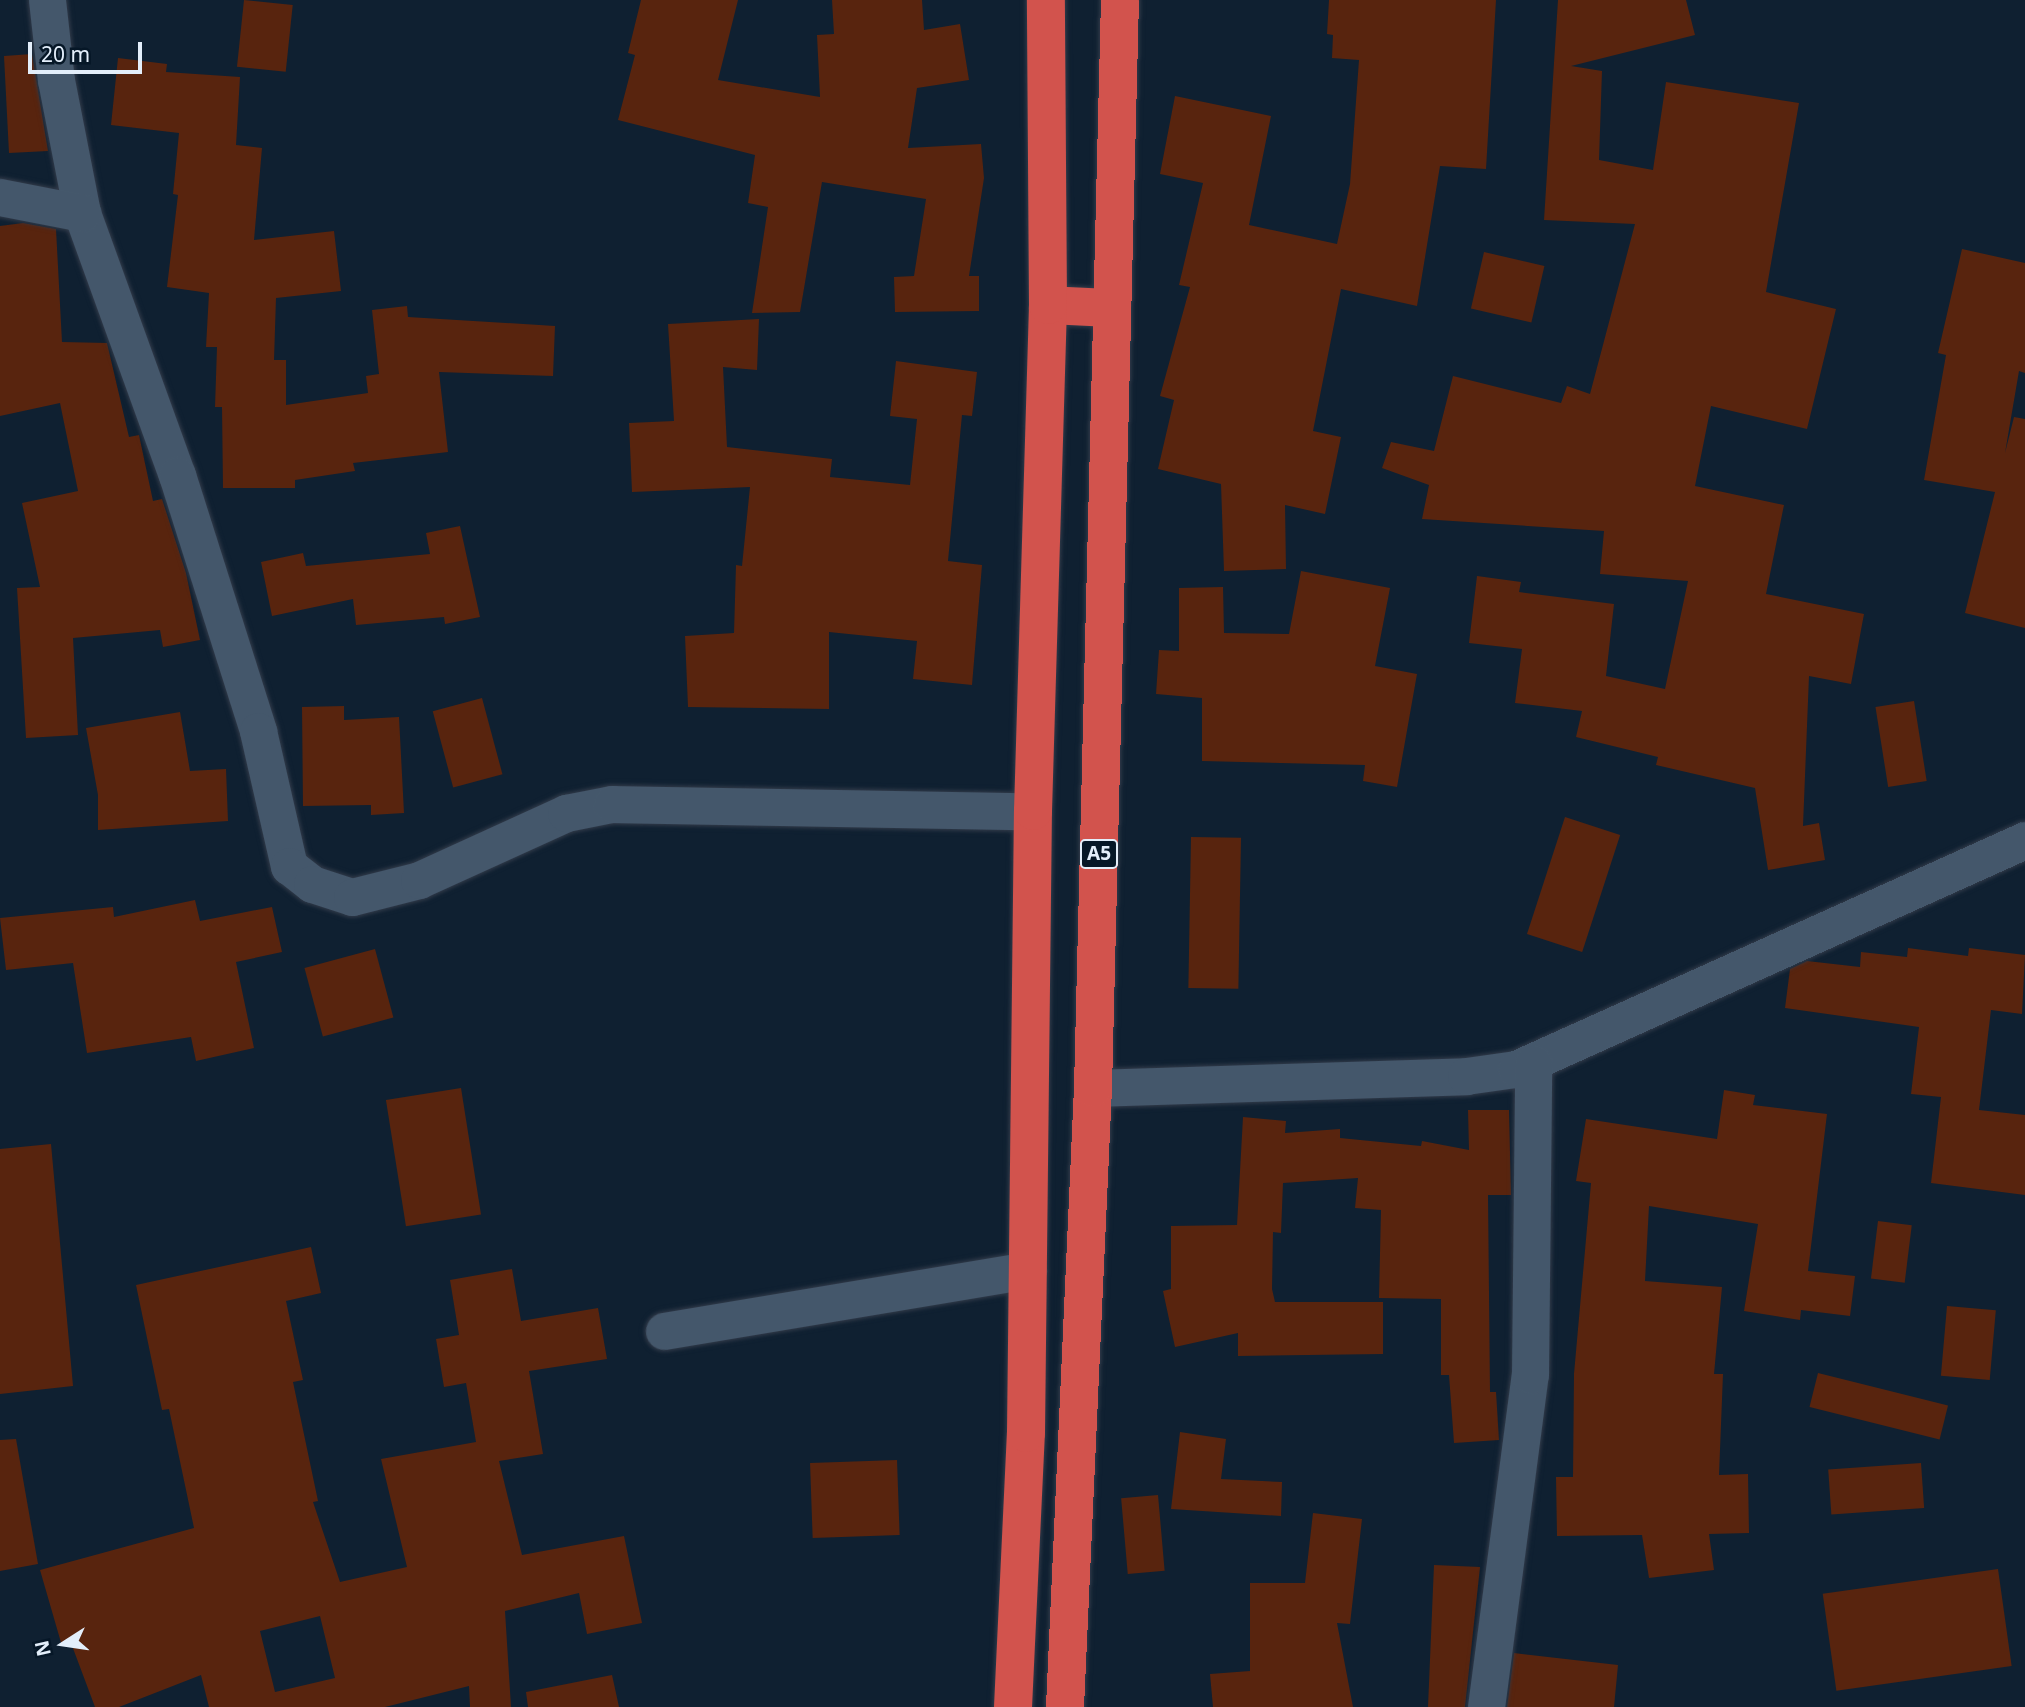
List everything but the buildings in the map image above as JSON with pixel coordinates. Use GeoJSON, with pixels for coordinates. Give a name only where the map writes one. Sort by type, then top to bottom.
{"type":"FeatureCollection","features":[{"type":"Feature","properties":{"kind":"highway"},"geometry":{"type":"LineString","coordinates":[[1013,1707],[1027,1433],[1033,811],[1048,305],[1046,0]]}},
{"type":"Feature","properties":{"kind":"highway","name":"A5"},"geometry":{"type":"LineString","coordinates":[[1065,1707],[1093,1088],[1120,0]]}},
{"type":"Feature","properties":{"kind":"highway"},"geometry":{"type":"LineString","coordinates":[[1048,305],[1112,308]]}},
{"type":"Feature","properties":{"kind":"street"},"geometry":{"type":"LineString","coordinates":[[47,0],[56,80],[82,213],[198,539],[258,731],[289,866],[312,884],[352,897],[419,880],[479,857],[543,822],[612,804],[1033,811]]}},
{"type":"Feature","properties":{"kind":"street"},"geometry":{"type":"LineString","coordinates":[[0,197],[82,213]]}},
{"type":"Feature","properties":{"kind":"street"},"geometry":{"type":"LineString","coordinates":[[1093,1088],[1466,1076],[1533,1063],[2025,841]]}},
{"type":"Feature","properties":{"kind":"street"},"geometry":{"type":"LineString","coordinates":[[1486,1707],[1530,1375],[1533,1063]]}},
{"type":"Feature","properties":{"kind":"street"},"geometry":{"type":"LineString","coordinates":[[664,1331],[1028,1270]]}}]}
